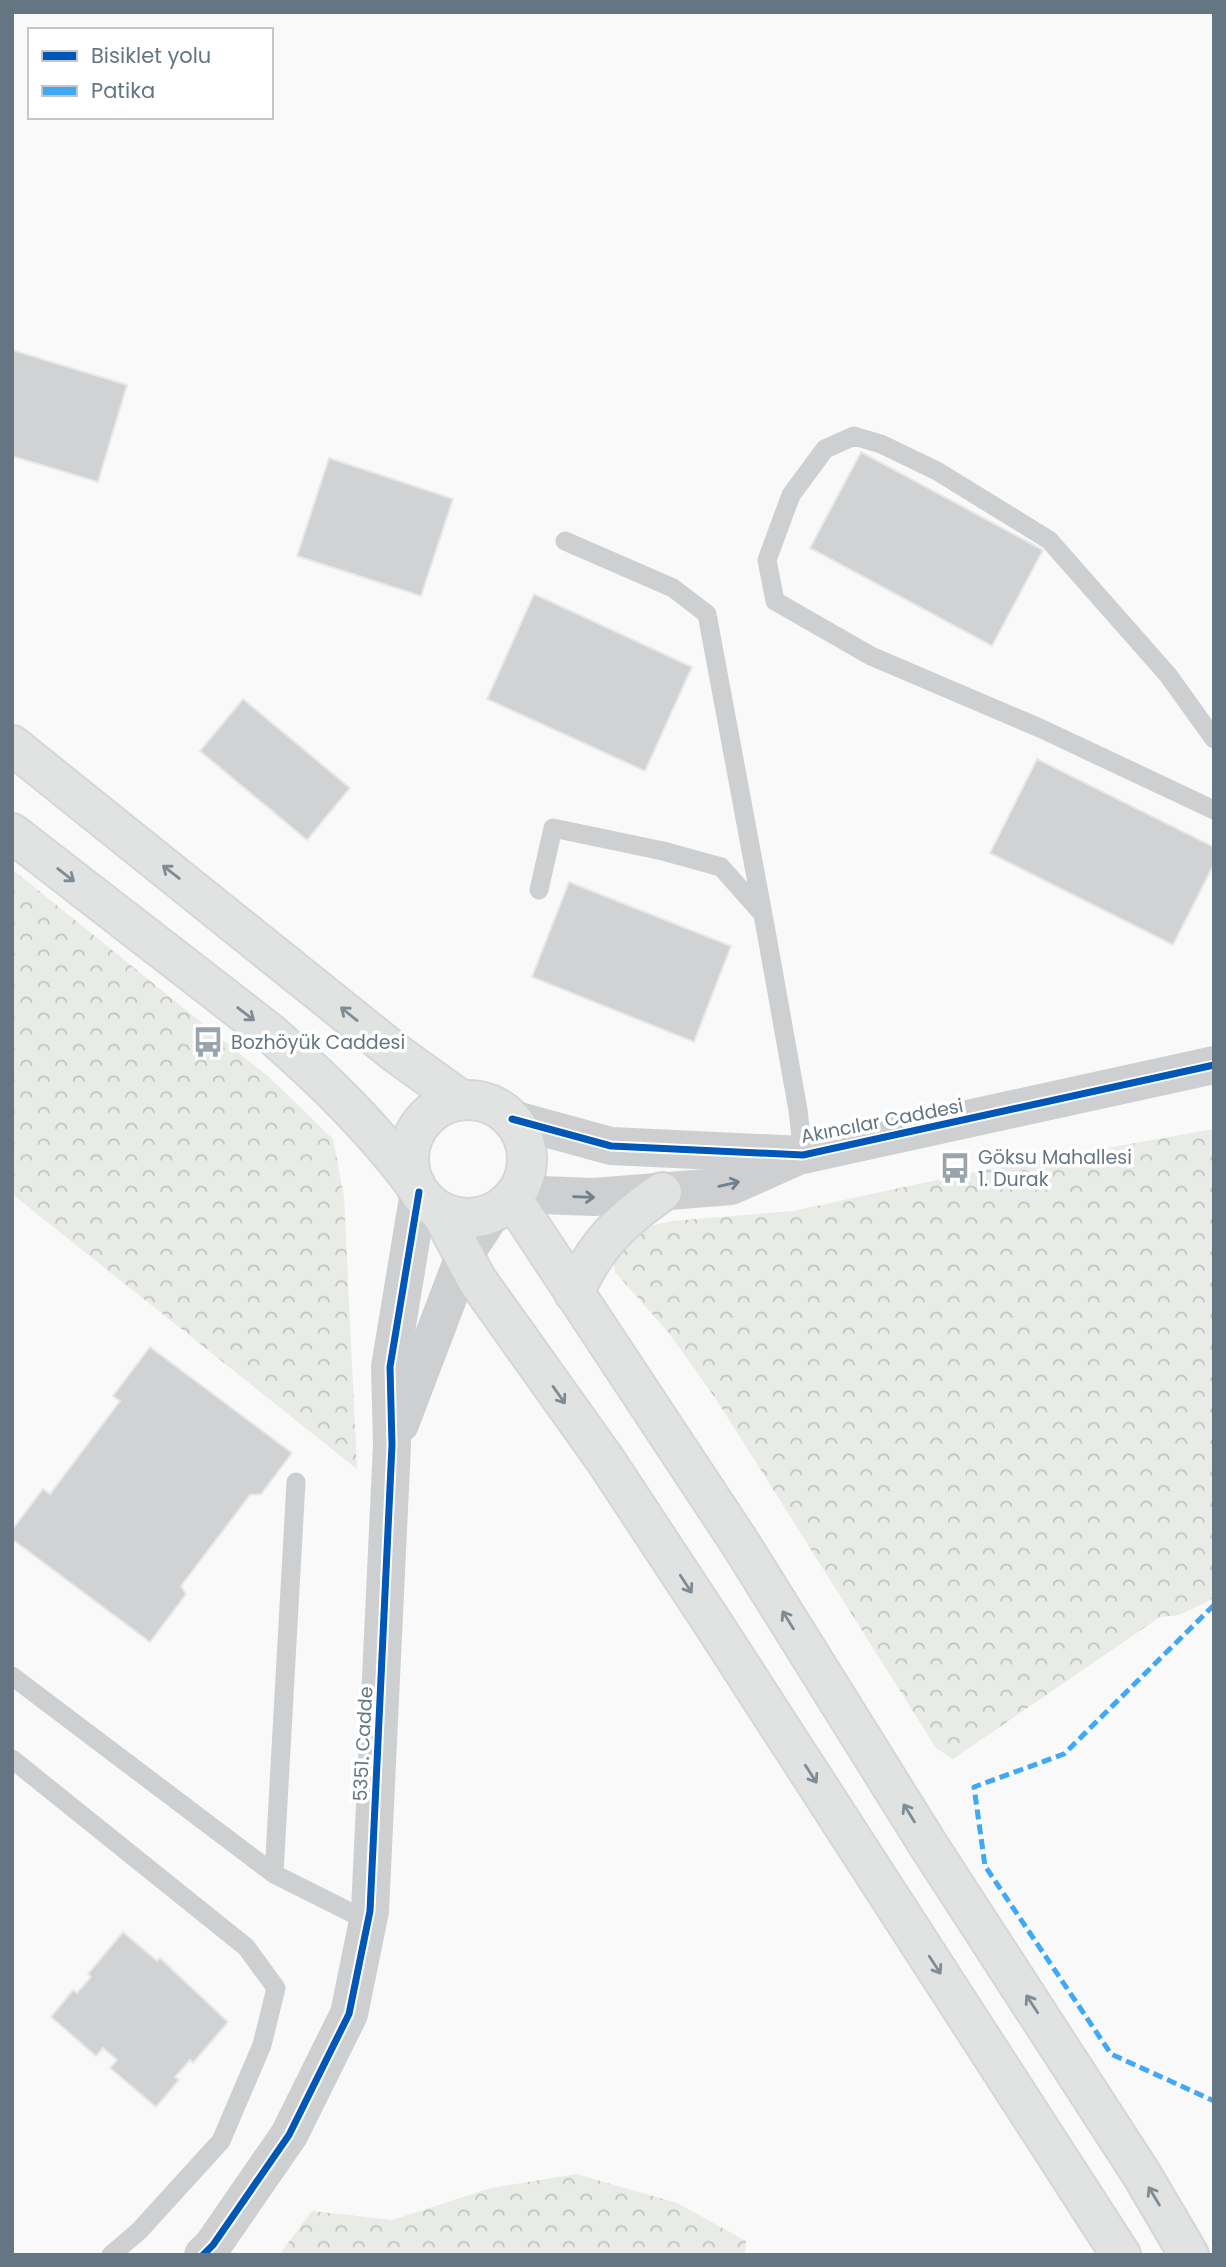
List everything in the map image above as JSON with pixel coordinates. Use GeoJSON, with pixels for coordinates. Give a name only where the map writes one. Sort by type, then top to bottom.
{"type":"FeatureCollection","features":[{"type":"Feature","properties":{"kind":"main road"},"geometry":{"type":"LineString","coordinates":[[12,746],[397,1054],[461,1100]]}},
{"type":"Feature","properties":{"kind":"main road"},"geometry":{"type":"LineString","coordinates":[[12,833],[270,1033],[353,1108],[425,1196],[457,1216],[475,1217],[507,1202],[525,1176],[527,1156],[523,1136],[512,1119],[489,1103],[461,1100],[443,1105],[428,1115],[416,1130],[410,1148],[409,1166],[425,1196],[494,1305],[520,1339],[719,1633],[1121,2255]]}},
{"type":"Feature","properties":{"kind":"main road"},"geometry":{"type":"LineString","coordinates":[[574,1293],[604,1239],[624,1218],[662,1192]]}},
{"type":"Feature","properties":{"kind":"main road"},"geometry":{"type":"LineString","coordinates":[[507,1202],[574,1293],[740,1543],[927,1843],[1142,2175],[1189,2255]]}},
{"type":"Feature","properties":{"kind":"street","name":"Akıncılar Caddesi"},"geometry":{"type":"LineString","coordinates":[[507,1202],[731,1186],[803,1155],[1214,1065]]}},
{"type":"Feature","properties":{"kind":"street","name":"Akıncılar Caddesi"},"geometry":{"type":"LineString","coordinates":[[512,1119],[611,1146],[803,1155]]}},
{"type":"Feature","properties":{"kind":"street","name":"5351. Cadde"},"geometry":{"type":"LineString","coordinates":[[203,2255],[213,2245],[289,2136],[349,2014],[368,1921],[392,1446],[390,1367],[425,1196]]}},
{"type":"Feature","properties":{"kind":"street","name":"5351. Cadde"},"geometry":{"type":"LineString","coordinates":[[392,1446],[464,1256],[507,1202]]}},
{"type":"Feature","properties":{"kind":"street"},"geometry":{"type":"LineString","coordinates":[[437,1325],[449,1312],[470,1302],[494,1305]]}},
{"type":"Feature","properties":{"kind":"lane"},"geometry":{"type":"LineString","coordinates":[[1214,739],[1168,675],[1049,540],[937,471],[881,444],[854,436],[825,449],[792,495],[767,560],[775,601],[871,656],[1042,729],[1214,810]]}},
{"type":"Feature","properties":{"kind":"lane"},"geometry":{"type":"LineString","coordinates":[[565,541],[673,588],[707,614],[798,1110],[803,1155]]}},
{"type":"Feature","properties":{"kind":"lane"},"geometry":{"type":"LineString","coordinates":[[539,890],[553,828],[663,851],[721,867],[762,913]]}},
{"type":"Feature","properties":{"kind":"lane"},"geometry":{"type":"LineString","coordinates":[[274,1874],[296,1482]]}},
{"type":"Feature","properties":{"kind":"lane"},"geometry":{"type":"LineString","coordinates":[[12,1676],[274,1874],[368,1921]]}},
{"type":"Feature","properties":{"kind":"lane"},"geometry":{"type":"LineString","coordinates":[[12,1759],[246,1947],[275,1988],[262,2045],[221,2141],[139,2231],[111,2255]]}},
{"type":"Feature","properties":{"kind":"green space"},"geometry":{"type":"Polygon","coordinates":[[[12,869],[270,1078],[333,1139],[344,1197],[357,1469],[12,1194],[12,869]]]}},
{"type":"Feature","properties":{"kind":"green space"},"geometry":{"type":"Polygon","coordinates":[[[1214,1129],[1214,1598],[1179,1615],[1160,1617],[953,1759],[936,1748],[716,1399],[668,1332],[615,1272],[613,1259],[630,1231],[672,1221],[793,1211],[983,1170],[1214,1129]]]}},
{"type":"Feature","properties":{"kind":"green space"},"geometry":{"type":"Polygon","coordinates":[[[576,2174],[677,2203],[746,2241],[745,2255],[279,2255],[312,2211],[392,2220],[491,2188],[576,2174]]]}},
{"type":"Feature","properties":{"kind":"building"},"geometry":{"type":"Polygon","coordinates":[[[12,350],[127,385],[98,482],[12,456],[12,350]]]}},
{"type":"Feature","properties":{"kind":"building"},"geometry":{"type":"Polygon","coordinates":[[[861,452],[1043,550],[992,646],[810,548],[861,452]]]}},
{"type":"Feature","properties":{"kind":"building"},"geometry":{"type":"Polygon","coordinates":[[[329,458],[453,499],[421,596],[297,556],[329,458]]]}},
{"type":"Feature","properties":{"kind":"building"},"geometry":{"type":"Polygon","coordinates":[[[534,594],[692,667],[645,771],[487,699],[534,594]]]}},
{"type":"Feature","properties":{"kind":"building"},"geometry":{"type":"Polygon","coordinates":[[[243,699],[350,788],[307,840],[200,751],[243,699]]]}},
{"type":"Feature","properties":{"kind":"building"},"geometry":{"type":"Polygon","coordinates":[[[1037,759],[1214,847],[1214,864],[1173,945],[990,853],[1037,759]]]}},
{"type":"Feature","properties":{"kind":"building"},"geometry":{"type":"Polygon","coordinates":[[[569,882],[731,946],[694,1042],[532,977],[569,882]]]}},
{"type":"Feature","properties":{"kind":"building"},"geometry":{"type":"Polygon","coordinates":[[[150,1347],[292,1453],[261,1494],[250,1495],[181,1586],[186,1594],[150,1642],[12,1539],[12,1530],[43,1489],[50,1494],[120,1401],[113,1396],[150,1347]]]}},
{"type":"Feature","properties":{"kind":"building"},"geometry":{"type":"Polygon","coordinates":[[[123,1932],[157,1961],[160,1958],[228,2022],[193,2063],[190,2060],[175,2077],[179,2080],[156,2107],[110,2068],[117,2060],[103,2048],[96,2056],[51,2017],[73,1990],[77,1993],[91,1977],[88,1974],[123,1932]]]}},
{"type":"Feature","properties":{"kind":"marked path"},"geometry":{"type":"LineString","coordinates":[[1214,1605],[1064,1754],[974,1787],[985,1866],[1111,2054],[1214,2101]]}},
{"type":"Feature","properties":{"kind":"cycle path"},"geometry":{"type":"LineString","coordinates":[[512,1119],[611,1146],[803,1155],[1214,1065]]}},
{"type":"Feature","properties":{"kind":"cycle path"},"geometry":{"type":"LineString","coordinates":[[203,2255],[213,2245],[289,2135],[349,2014],[370,1911],[392,1445],[390,1367],[419,1192]]}},
{"type":"Feature","properties":{"kind":"place","name":"Bozhöyük Caddesi"},"geometry":{"type":"Point","coordinates":[208,1042]}},
{"type":"Feature","properties":{"kind":"place","name":"Göksu Mahallesi 1. Durak"},"geometry":{"type":"Point","coordinates":[955,1168]}}]}
